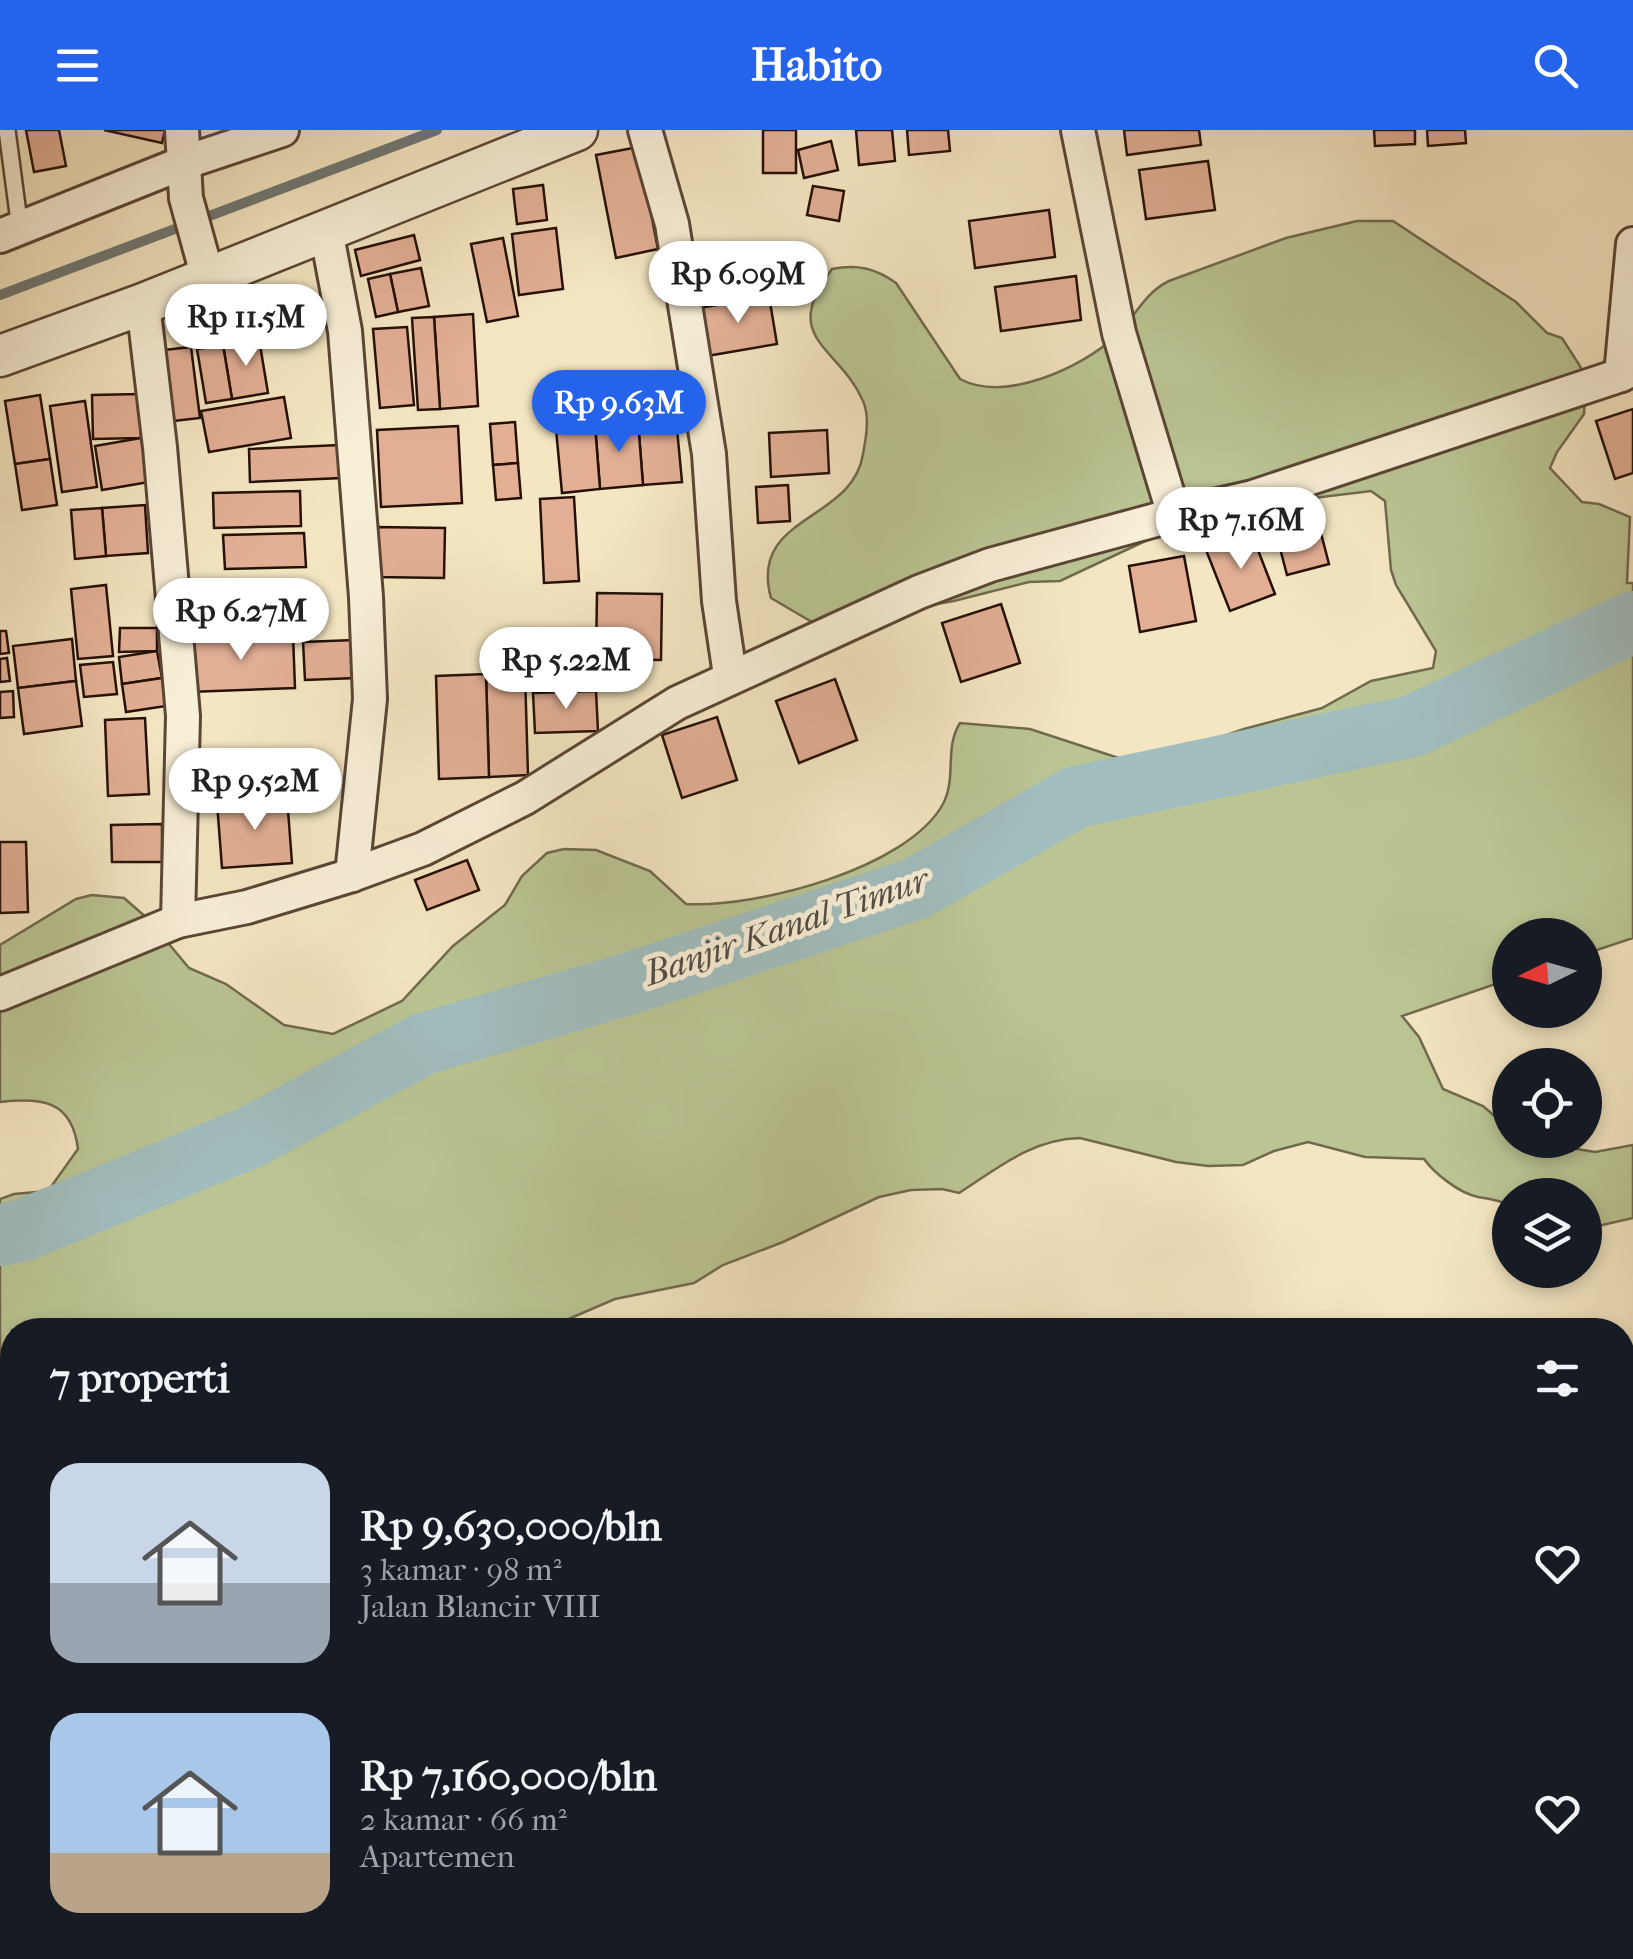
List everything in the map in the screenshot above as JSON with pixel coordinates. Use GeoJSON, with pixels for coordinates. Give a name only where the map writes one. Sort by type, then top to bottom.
{"type":"FeatureCollection","features":[{"type":"Feature","properties":{"kind":"street"},"geometry":{"type":"LineString","coordinates":[[182,130],[186,198],[205,266]]}},
{"type":"Feature","properties":{"kind":"street"},"geometry":{"type":"LineString","coordinates":[[10,232],[183,163],[282,130]]}},
{"type":"Feature","properties":{"kind":"street"},"geometry":{"type":"LineString","coordinates":[[0,356],[143,304],[205,266],[326,230],[577,130]]}},
{"type":"Feature","properties":{"kind":"street"},"geometry":{"type":"LineString","coordinates":[[646,130],[672,224],[709,454],[719,601],[730,676]]}},
{"type":"Feature","properties":{"kind":"street"},"geometry":{"type":"LineString","coordinates":[[1078,130],[1119,333],[1174,514]]}},
{"type":"Feature","properties":{"kind":"street"},"geometry":{"type":"LineString","coordinates":[[326,230],[345,331],[366,597],[370,699],[352,876]]}},
{"type":"Feature","properties":{"kind":"street"},"geometry":{"type":"LineString","coordinates":[[0,994],[178,921],[352,876],[423,849],[525,798],[654,715],[730,676],[919,592],[990,565],[1174,514],[1253,497],[1627,372],[1633,244]]}},
{"type":"Feature","properties":{"kind":"street"},"geometry":{"type":"LineString","coordinates":[[143,304],[160,446],[183,716],[178,921]]}},
{"type":"Feature","properties":{"kind":"lane"},"geometry":{"type":"LineString","coordinates":[[6,130],[10,232]]}},
{"type":"Feature","properties":{"kind":"green space"},"geometry":{"type":"Polygon","coordinates":[[[1357,221],[1393,221],[1516,302],[1547,333],[1562,338],[1580,366],[1586,382],[1584,414],[1550,468],[1582,502],[1599,504],[1630,517],[1627,583],[1633,583],[1633,938],[1602,948],[1602,918],[1492,918],[1492,985],[1402,1016],[1419,1037],[1443,1089],[1492,1114],[1492,1158],[1602,1158],[1602,1151],[1633,1145],[1633,1218],[1602,1225],[1602,1178],[1492,1178],[1492,1200],[1463,1191],[1441,1177],[1424,1159],[1365,1157],[1308,1142],[1243,1165],[1208,1166],[1080,1138],[1031,1149],[959,1193],[911,1190],[879,1197],[723,1265],[694,1283],[615,1299],[571,1318],[0,1318],[0,1199],[48,1191],[78,1149],[69,1121],[53,1106],[29,1100],[0,1102],[0,945],[76,899],[92,895],[124,898],[148,919],[189,968],[226,984],[284,1025],[333,1034],[402,1001],[453,946],[505,905],[522,876],[547,853],[596,850],[650,871],[686,904],[751,899],[827,880],[864,865],[898,848],[924,827],[947,794],[953,742],[960,723],[1030,729],[1140,765],[1244,729],[1322,708],[1371,681],[1433,668],[1436,651],[1391,570],[1385,501],[1371,491],[1247,506],[1171,529],[1060,581],[1029,582],[954,601],[817,625],[771,598],[768,571],[774,550],[787,534],[841,494],[855,476],[863,454],[867,421],[863,401],[812,327],[811,312],[817,293],[832,269],[866,268],[896,283],[960,379],[998,387],[1042,378],[1083,360],[1116,336],[1146,299],[1169,281],[1286,238],[1357,221]]]}},
{"type":"Feature","properties":{"kind":"building"},"geometry":{"type":"Polygon","coordinates":[[[26,130],[59,130],[66,166],[34,172],[26,130]]]}},
{"type":"Feature","properties":{"kind":"building"},"geometry":{"type":"Polygon","coordinates":[[[104,130],[165,130],[162,143],[104,130]]]}},
{"type":"Feature","properties":{"kind":"building"},"geometry":{"type":"Polygon","coordinates":[[[763,130],[796,130],[796,173],[763,173],[763,130]]]}},
{"type":"Feature","properties":{"kind":"building"},"geometry":{"type":"Polygon","coordinates":[[[856,130],[892,130],[895,161],[859,165],[856,130]]]}},
{"type":"Feature","properties":{"kind":"building"},"geometry":{"type":"Polygon","coordinates":[[[907,130],[948,130],[950,151],[909,155],[907,130]]]}},
{"type":"Feature","properties":{"kind":"building"},"geometry":{"type":"Polygon","coordinates":[[[1124,130],[1199,130],[1201,145],[1127,155],[1124,130]]]}},
{"type":"Feature","properties":{"kind":"building"},"geometry":{"type":"Polygon","coordinates":[[[1374,130],[1415,130],[1415,144],[1375,146],[1374,130]]]}},
{"type":"Feature","properties":{"kind":"building"},"geometry":{"type":"Polygon","coordinates":[[[1427,130],[1465,130],[1466,143],[1428,146],[1427,130]]]}},
{"type":"Feature","properties":{"kind":"building"},"geometry":{"type":"Polygon","coordinates":[[[831,141],[838,170],[804,178],[798,150],[831,141]]]}},
{"type":"Feature","properties":{"kind":"building"},"geometry":{"type":"Polygon","coordinates":[[[638,147],[658,249],[616,258],[596,155],[638,147]]]}},
{"type":"Feature","properties":{"kind":"building"},"geometry":{"type":"Polygon","coordinates":[[[1208,161],[1215,210],[1146,219],[1139,170],[1208,161]]]}},
{"type":"Feature","properties":{"kind":"building"},"geometry":{"type":"Polygon","coordinates":[[[543,185],[547,220],[517,224],[513,189],[543,185]]]}},
{"type":"Feature","properties":{"kind":"building"},"geometry":{"type":"Polygon","coordinates":[[[813,186],[844,191],[839,221],[807,215],[813,186]]]}},
{"type":"Feature","properties":{"kind":"building"},"geometry":{"type":"Polygon","coordinates":[[[1049,210],[1055,257],[975,268],[969,221],[1049,210]]]}},
{"type":"Feature","properties":{"kind":"building"},"geometry":{"type":"Polygon","coordinates":[[[556,228],[563,289],[519,295],[512,234],[556,228]]]}},
{"type":"Feature","properties":{"kind":"building"},"geometry":{"type":"Polygon","coordinates":[[[414,235],[420,260],[361,276],[355,250],[414,235]]]}},
{"type":"Feature","properties":{"kind":"building"},"geometry":{"type":"Polygon","coordinates":[[[503,238],[518,316],[487,322],[471,244],[503,238]]]}},
{"type":"Feature","properties":{"kind":"building"},"geometry":{"type":"Polygon","coordinates":[[[421,268],[429,306],[398,312],[390,274],[421,268]]]}},
{"type":"Feature","properties":{"kind":"building"},"geometry":{"type":"Polygon","coordinates":[[[390,274],[398,312],[376,317],[368,279],[390,274]]]}},
{"type":"Feature","properties":{"kind":"building"},"geometry":{"type":"Polygon","coordinates":[[[1076,276],[1081,320],[1001,331],[995,287],[1076,276]]]}},
{"type":"Feature","properties":{"kind":"building"},"geometry":{"type":"Polygon","coordinates":[[[769,296],[777,344],[707,356],[699,308],[769,296]]]}},
{"type":"Feature","properties":{"kind":"building"},"geometry":{"type":"Polygon","coordinates":[[[473,314],[478,406],[440,409],[434,317],[473,314]]]}},
{"type":"Feature","properties":{"kind":"building"},"geometry":{"type":"Polygon","coordinates":[[[434,317],[440,409],[418,410],[412,318],[434,317]]]}},
{"type":"Feature","properties":{"kind":"building"},"geometry":{"type":"Polygon","coordinates":[[[407,327],[414,405],[380,408],[373,329],[407,327]]]}},
{"type":"Feature","properties":{"kind":"building"},"geometry":{"type":"Polygon","coordinates":[[[259,339],[268,393],[232,399],[223,345],[259,339]]]}},
{"type":"Feature","properties":{"kind":"building"},"geometry":{"type":"Polygon","coordinates":[[[223,345],[232,399],[206,403],[197,349],[223,345]]]}},
{"type":"Feature","properties":{"kind":"building"},"geometry":{"type":"Polygon","coordinates":[[[191,347],[200,418],[164,422],[155,351],[191,347]]]}},
{"type":"Feature","properties":{"kind":"building"},"geometry":{"type":"Polygon","coordinates":[[[140,394],[141,438],[93,439],[92,395],[140,394]]]}},
{"type":"Feature","properties":{"kind":"building"},"geometry":{"type":"Polygon","coordinates":[[[40,395],[50,459],[15,464],[5,401],[40,395]]]}},
{"type":"Feature","properties":{"kind":"building"},"geometry":{"type":"Polygon","coordinates":[[[284,397],[291,438],[209,452],[201,411],[284,397]]]}},
{"type":"Feature","properties":{"kind":"building"},"geometry":{"type":"Polygon","coordinates":[[[85,401],[97,487],[62,492],[50,406],[85,401]]]}},
{"type":"Feature","properties":{"kind":"building"},"geometry":{"type":"Polygon","coordinates":[[[1633,409],[1633,473],[1615,479],[1596,421],[1633,409]]]}},
{"type":"Feature","properties":{"kind":"building"},"geometry":{"type":"Polygon","coordinates":[[[676,418],[682,482],[643,485],[638,421],[676,418]]]}},
{"type":"Feature","properties":{"kind":"building"},"geometry":{"type":"Polygon","coordinates":[[[638,421],[643,485],[600,489],[595,425],[638,421]]]}},
{"type":"Feature","properties":{"kind":"building"},"geometry":{"type":"Polygon","coordinates":[[[515,422],[518,463],[493,465],[490,424],[515,422]]]}},
{"type":"Feature","properties":{"kind":"building"},"geometry":{"type":"Polygon","coordinates":[[[595,425],[600,489],[562,493],[556,429],[595,425]]]}},
{"type":"Feature","properties":{"kind":"building"},"geometry":{"type":"Polygon","coordinates":[[[458,426],[462,503],[381,507],[377,430],[458,426]]]}},
{"type":"Feature","properties":{"kind":"building"},"geometry":{"type":"Polygon","coordinates":[[[827,430],[829,473],[771,477],[769,433],[827,430]]]}},
{"type":"Feature","properties":{"kind":"building"},"geometry":{"type":"Polygon","coordinates":[[[141,438],[149,482],[102,490],[95,446],[141,438]]]}},
{"type":"Feature","properties":{"kind":"building"},"geometry":{"type":"Polygon","coordinates":[[[340,445],[342,478],[250,482],[249,449],[340,445]]]}},
{"type":"Feature","properties":{"kind":"building"},"geometry":{"type":"Polygon","coordinates":[[[50,459],[57,505],[22,510],[15,464],[50,459]]]}},
{"type":"Feature","properties":{"kind":"building"},"geometry":{"type":"Polygon","coordinates":[[[518,463],[521,498],[496,500],[493,465],[518,463]]]}},
{"type":"Feature","properties":{"kind":"building"},"geometry":{"type":"Polygon","coordinates":[[[788,485],[790,521],[758,523],[756,487],[788,485]]]}},
{"type":"Feature","properties":{"kind":"building"},"geometry":{"type":"Polygon","coordinates":[[[300,491],[301,526],[214,528],[213,493],[300,491]]]}},
{"type":"Feature","properties":{"kind":"building"},"geometry":{"type":"Polygon","coordinates":[[[574,497],[579,581],[544,583],[540,499],[574,497]]]}},
{"type":"Feature","properties":{"kind":"building"},"geometry":{"type":"Polygon","coordinates":[[[145,505],[148,553],[106,556],[102,508],[145,505]]]}},
{"type":"Feature","properties":{"kind":"building"},"geometry":{"type":"Polygon","coordinates":[[[102,508],[106,556],[75,559],[71,510],[102,508]]]}},
{"type":"Feature","properties":{"kind":"building"},"geometry":{"type":"Polygon","coordinates":[[[1317,518],[1329,564],[1287,575],[1275,529],[1317,518]]]}},
{"type":"Feature","properties":{"kind":"building"},"geometry":{"type":"Polygon","coordinates":[[[376,527],[445,528],[444,578],[376,577],[376,527]]]}},
{"type":"Feature","properties":{"kind":"building"},"geometry":{"type":"Polygon","coordinates":[[[1251,532],[1275,594],[1230,611],[1206,550],[1251,532]]]}},
{"type":"Feature","properties":{"kind":"building"},"geometry":{"type":"Polygon","coordinates":[[[304,533],[306,567],[225,569],[223,535],[304,533]]]}},
{"type":"Feature","properties":{"kind":"building"},"geometry":{"type":"Polygon","coordinates":[[[1184,556],[1196,621],[1140,632],[1129,566],[1184,556]]]}},
{"type":"Feature","properties":{"kind":"building"},"geometry":{"type":"Polygon","coordinates":[[[106,585],[113,656],[78,659],[71,589],[106,585]]]}},
{"type":"Feature","properties":{"kind":"building"},"geometry":{"type":"Polygon","coordinates":[[[597,593],[662,594],[661,660],[596,659],[597,593]]]}},
{"type":"Feature","properties":{"kind":"building"},"geometry":{"type":"Polygon","coordinates":[[[1001,604],[1020,663],[961,682],[942,623],[1001,604]]]}},
{"type":"Feature","properties":{"kind":"building"},"geometry":{"type":"Polygon","coordinates":[[[120,628],[157,628],[157,651],[119,652],[120,628]]]}},
{"type":"Feature","properties":{"kind":"building"},"geometry":{"type":"Polygon","coordinates":[[[0,631],[6,631],[9,653],[0,654],[0,631]]]}},
{"type":"Feature","properties":{"kind":"building"},"geometry":{"type":"Polygon","coordinates":[[[293,635],[295,688],[189,692],[187,639],[293,635]]]}},
{"type":"Feature","properties":{"kind":"building"},"geometry":{"type":"Polygon","coordinates":[[[72,639],[76,681],[18,688],[13,646],[72,639]]]}},
{"type":"Feature","properties":{"kind":"building"},"geometry":{"type":"Polygon","coordinates":[[[354,640],[356,678],[305,680],[303,642],[354,640]]]}},
{"type":"Feature","properties":{"kind":"building"},"geometry":{"type":"Polygon","coordinates":[[[157,651],[162,678],[122,684],[119,657],[157,651]]]}},
{"type":"Feature","properties":{"kind":"building"},"geometry":{"type":"Polygon","coordinates":[[[7,658],[10,681],[0,682],[0,659],[7,658]]]}},
{"type":"Feature","properties":{"kind":"building"},"geometry":{"type":"Polygon","coordinates":[[[113,662],[117,694],[84,697],[80,665],[113,662]]]}},
{"type":"Feature","properties":{"kind":"building"},"geometry":{"type":"Polygon","coordinates":[[[525,673],[528,775],[489,777],[486,674],[525,673]]]}},
{"type":"Feature","properties":{"kind":"building"},"geometry":{"type":"Polygon","coordinates":[[[486,674],[489,777],[439,779],[436,676],[486,674]]]}},
{"type":"Feature","properties":{"kind":"building"},"geometry":{"type":"Polygon","coordinates":[[[162,678],[166,706],[126,712],[122,684],[162,678]]]}},
{"type":"Feature","properties":{"kind":"building"},"geometry":{"type":"Polygon","coordinates":[[[835,679],[857,740],[799,763],[776,701],[835,679]]]}},
{"type":"Feature","properties":{"kind":"building"},"geometry":{"type":"Polygon","coordinates":[[[76,681],[82,726],[24,734],[18,688],[76,681]]]}},
{"type":"Feature","properties":{"kind":"building"},"geometry":{"type":"Polygon","coordinates":[[[13,691],[14,717],[0,718],[0,692],[13,691]]]}},
{"type":"Feature","properties":{"kind":"building"},"geometry":{"type":"Polygon","coordinates":[[[596,691],[598,731],[535,733],[533,693],[596,691]]]}},
{"type":"Feature","properties":{"kind":"building"},"geometry":{"type":"Polygon","coordinates":[[[717,717],[737,780],[682,798],[662,735],[717,717]]]}},
{"type":"Feature","properties":{"kind":"building"},"geometry":{"type":"Polygon","coordinates":[[[145,718],[149,794],[108,796],[105,720],[145,718]]]}},
{"type":"Feature","properties":{"kind":"building"},"geometry":{"type":"Polygon","coordinates":[[[287,797],[292,863],[222,868],[217,803],[287,797]]]}},
{"type":"Feature","properties":{"kind":"building"},"geometry":{"type":"Polygon","coordinates":[[[162,824],[162,862],[112,862],[111,825],[162,824]]]}},
{"type":"Feature","properties":{"kind":"building"},"geometry":{"type":"Polygon","coordinates":[[[0,842],[26,842],[28,912],[0,913],[0,842]]]}},
{"type":"Feature","properties":{"kind":"building"},"geometry":{"type":"Polygon","coordinates":[[[467,860],[479,890],[427,910],[415,880],[467,860]]]}},
{"type":"Feature","properties":{"kind":"waterway"},"geometry":{"type":"LineString","coordinates":[[0,295],[437,130]]}},
{"type":"Feature","properties":{"kind":"waterway","name":"Banjir Kanal Timur"},"geometry":{"type":"LineString","coordinates":[[0,1235],[21,1231],[251,1137],[423,1044],[631,983],[915,889],[1076,797],[1413,726],[1633,622]]}}]}
